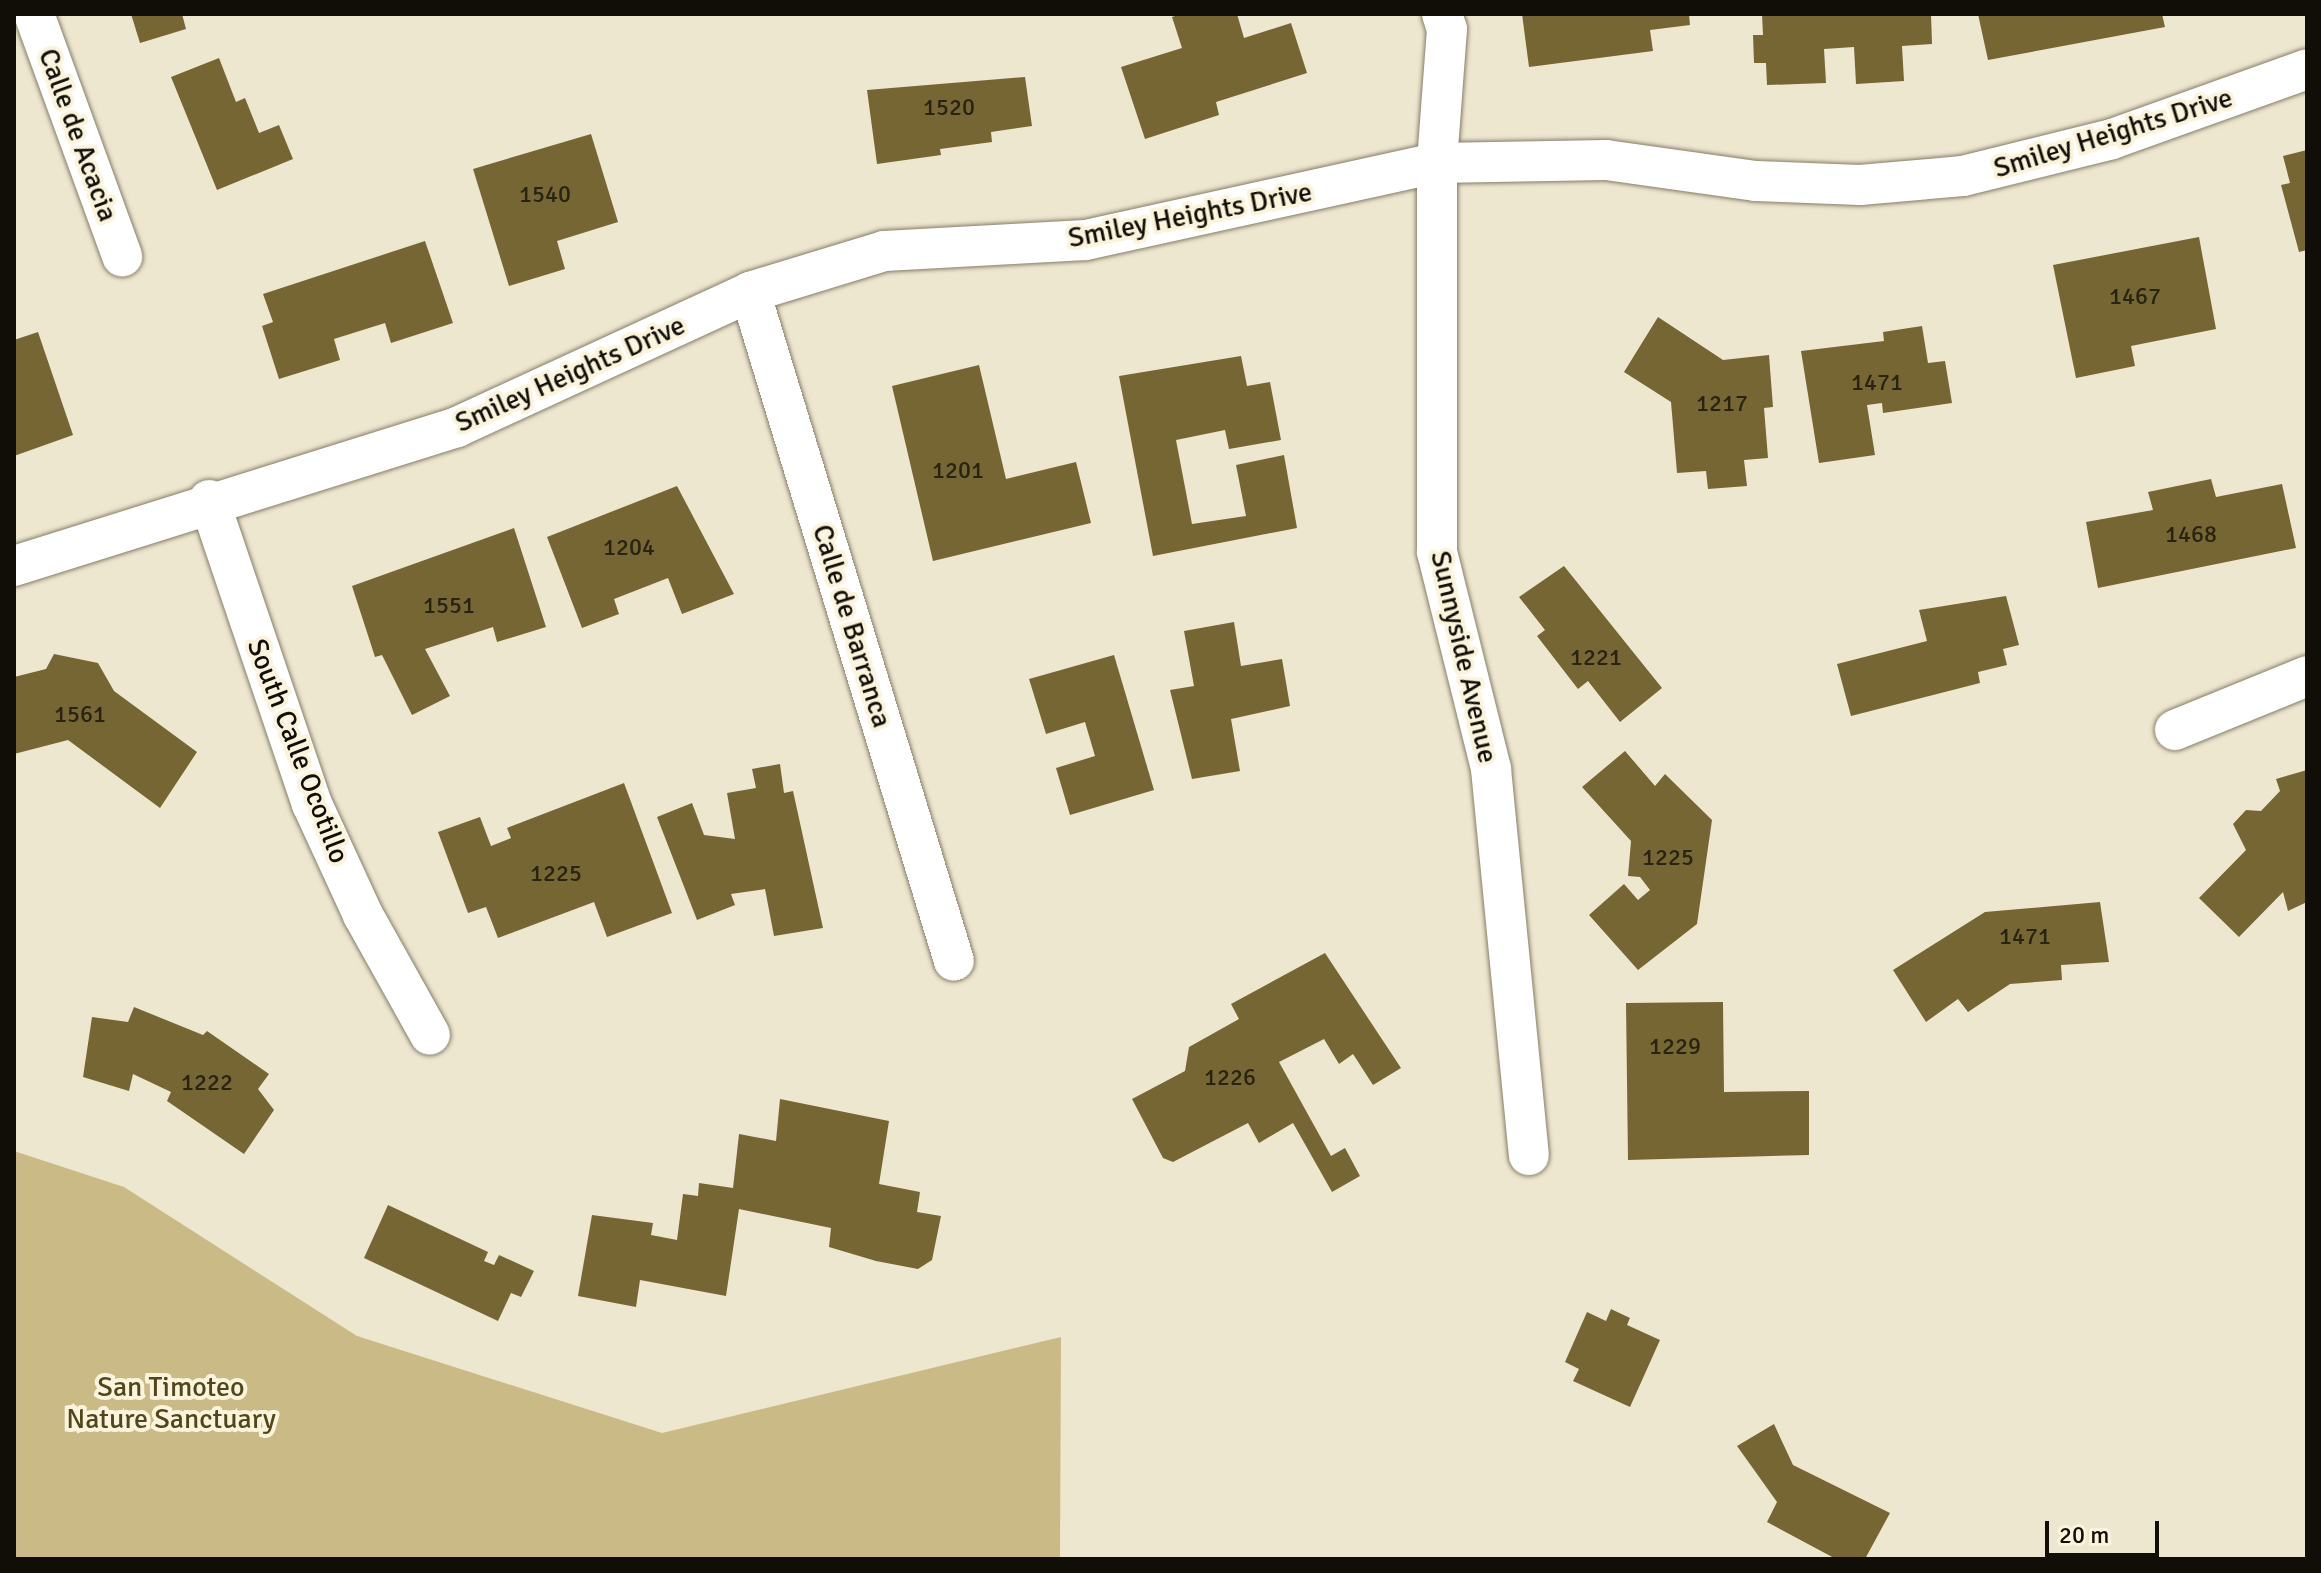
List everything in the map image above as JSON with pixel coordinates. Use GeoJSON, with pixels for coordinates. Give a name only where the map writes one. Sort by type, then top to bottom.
{"type":"FeatureCollection","features":[{"type":"Feature","properties":{"kind":"street","name":"Calle de Acacia"},"geometry":{"type":"LineString","coordinates":[[34,14],[122,256]]}},
{"type":"Feature","properties":{"kind":"street","name":"Sunnyside Avenue"},"geometry":{"type":"LineString","coordinates":[[1442,14],[1447,29],[1437,163],[1437,552],[1491,769],[1529,1155]]}},
{"type":"Feature","properties":{"kind":"street","name":"Smiley Heights Drive"},"geometry":{"type":"LineString","coordinates":[[14,566],[209,500],[457,427],[750,292],[884,251],[1086,240],[1437,163],[1606,160],[1756,181],[1860,185],[1963,176],[2112,139],[2307,69]]}},
{"type":"Feature","properties":{"kind":"street","name":"Calle de Barranca"},"geometry":{"type":"LineString","coordinates":[[750,292],[954,961]]}},
{"type":"Feature","properties":{"kind":"street","name":"South Calle Ocotillo"},"geometry":{"type":"LineString","coordinates":[[209,500],[312,804],[363,915],[430,1035]]}},
{"type":"Feature","properties":{"kind":"street"},"geometry":{"type":"LineString","coordinates":[[2175,730],[2307,676]]}},
{"type":"Feature","properties":{"kind":"green space","name":"San Timoteo Nature Sanctuary"},"geometry":{"type":"Polygon","coordinates":[[[14,1151],[124,1187],[357,1336],[662,1433],[1061,1337],[1060,1559],[14,1559],[14,1151]]]}},
{"type":"Feature","properties":{"kind":"building"},"geometry":{"type":"Polygon","coordinates":[[[131,14],[182,14],[186,29],[140,43],[131,14]]]}},
{"type":"Feature","properties":{"kind":"building"},"geometry":{"type":"Polygon","coordinates":[[[1181,14],[1237,14],[1244,38],[1291,23],[1307,73],[1216,102],[1219,115],[1145,139],[1121,67],[1182,48],[1172,17],[1181,14]]]}},
{"type":"Feature","properties":{"kind":"building"},"geometry":{"type":"Polygon","coordinates":[[[1522,14],[1689,14],[1690,25],[1650,30],[1653,51],[1529,67],[1522,14]]]}},
{"type":"Feature","properties":{"kind":"building"},"geometry":{"type":"Polygon","coordinates":[[[1762,14],[1931,14],[1932,44],[1902,46],[1904,81],[1856,84],[1854,47],[1824,49],[1826,83],[1767,85],[1766,63],[1754,63],[1753,35],[1763,35],[1762,14]]]}},
{"type":"Feature","properties":{"kind":"building"},"geometry":{"type":"Polygon","coordinates":[[[1978,14],[2162,14],[2165,27],[1988,60],[1978,14]]]}},
{"type":"Feature","properties":{"kind":"building"},"geometry":{"type":"Polygon","coordinates":[[[219,58],[236,102],[245,98],[259,133],[279,125],[293,159],[217,190],[171,77],[219,58]]]}},
{"type":"Feature","properties":{"kind":"building"},"geometry":{"type":"Polygon","coordinates":[[[1025,77],[1032,126],[991,132],[992,142],[940,149],[941,155],[877,164],[867,90],[1025,77]]]}},
{"type":"Feature","properties":{"kind":"building"},"geometry":{"type":"Polygon","coordinates":[[[591,134],[618,222],[557,241],[565,269],[509,286],[473,169],[591,134]]]}},
{"type":"Feature","properties":{"kind":"building"},"geometry":{"type":"Polygon","coordinates":[[[2307,150],[2307,250],[2299,252],[2281,185],[2290,183],[2283,156],[2307,150]]]}},
{"type":"Feature","properties":{"kind":"building"},"geometry":{"type":"Polygon","coordinates":[[[2199,237],[2216,329],[2131,346],[2135,366],[2076,378],[2053,265],[2199,237]]]}},
{"type":"Feature","properties":{"kind":"building"},"geometry":{"type":"Polygon","coordinates":[[[425,241],[453,323],[391,343],[385,323],[334,339],[340,360],[279,379],[262,326],[273,322],[263,294],[425,241]]]}},
{"type":"Feature","properties":{"kind":"building"},"geometry":{"type":"Polygon","coordinates":[[[1658,317],[1723,360],[1769,355],[1773,407],[1764,408],[1768,458],[1744,460],[1747,486],[1708,489],[1706,471],[1677,473],[1671,402],[1624,372],[1658,317]]]}},
{"type":"Feature","properties":{"kind":"building"},"geometry":{"type":"Polygon","coordinates":[[[1922,326],[1928,363],[1945,361],[1952,403],[1883,413],[1882,403],[1867,405],[1875,455],[1819,463],[1801,351],[1884,341],[1883,332],[1922,326]]]}},
{"type":"Feature","properties":{"kind":"building"},"geometry":{"type":"Polygon","coordinates":[[[38,332],[73,435],[14,456],[14,340],[38,332]]]}},
{"type":"Feature","properties":{"kind":"building"},"geometry":{"type":"Polygon","coordinates":[[[1241,356],[1247,386],[1270,382],[1281,440],[1229,449],[1225,430],[1176,440],[1192,524],[1246,516],[1236,465],[1284,455],[1297,528],[1153,556],[1119,376],[1241,356]]]}},
{"type":"Feature","properties":{"kind":"building"},"geometry":{"type":"Polygon","coordinates":[[[979,365],[1006,479],[1076,462],[1091,523],[933,561],[892,386],[979,365]]]}},
{"type":"Feature","properties":{"kind":"building"},"geometry":{"type":"Polygon","coordinates":[[[2211,479],[2216,497],[2282,484],[2296,548],[2098,588],[2086,522],[2153,510],[2148,492],[2211,479]]]}},
{"type":"Feature","properties":{"kind":"building"},"geometry":{"type":"Polygon","coordinates":[[[677,486],[734,594],[682,614],[668,578],[614,599],[619,614],[582,628],[547,537],[677,486]]]}},
{"type":"Feature","properties":{"kind":"building"},"geometry":{"type":"Polygon","coordinates":[[[514,528],[546,627],[497,642],[493,627],[425,649],[450,696],[412,715],[382,655],[375,657],[352,586],[514,528]]]}},
{"type":"Feature","properties":{"kind":"building"},"geometry":{"type":"Polygon","coordinates":[[[1564,566],[1662,688],[1620,722],[1588,681],[1578,689],[1537,636],[1545,630],[1519,597],[1564,566]]]}},
{"type":"Feature","properties":{"kind":"building"},"geometry":{"type":"Polygon","coordinates":[[[2006,596],[2019,645],[2003,649],[2007,665],[1978,672],[1980,683],[1851,716],[1837,664],[1927,641],[1919,610],[2006,596]]]}},
{"type":"Feature","properties":{"kind":"building"},"geometry":{"type":"Polygon","coordinates":[[[1234,622],[1241,666],[1282,659],[1290,706],[1231,719],[1240,771],[1192,779],[1170,690],[1194,686],[1184,631],[1234,622]]]}},
{"type":"Feature","properties":{"kind":"building"},"geometry":{"type":"Polygon","coordinates":[[[54,654],[98,663],[114,691],[197,752],[160,808],[68,740],[14,754],[14,677],[46,669],[54,654]]]}},
{"type":"Feature","properties":{"kind":"building"},"geometry":{"type":"Polygon","coordinates":[[[1114,655],[1154,790],[1070,815],[1056,768],[1095,756],[1085,722],[1046,734],[1029,679],[1114,655]]]}},
{"type":"Feature","properties":{"kind":"building"},"geometry":{"type":"Polygon","coordinates":[[[1625,751],[1655,786],[1665,774],[1712,820],[1697,924],[1638,970],[1589,915],[1624,884],[1638,900],[1650,890],[1640,877],[1628,876],[1631,841],[1582,787],[1625,751]]]}},
{"type":"Feature","properties":{"kind":"building"},"geometry":{"type":"Polygon","coordinates":[[[780,764],[784,793],[793,791],[823,928],[774,936],[765,889],[731,894],[735,905],[697,920],[657,817],[692,803],[704,835],[735,839],[727,793],[756,788],[752,769],[780,764]]]}},
{"type":"Feature","properties":{"kind":"building"},"geometry":{"type":"Polygon","coordinates":[[[2307,770],[2307,902],[2288,911],[2283,892],[2239,937],[2199,898],[2246,850],[2233,824],[2246,810],[2261,811],[2280,791],[2276,779],[2307,770]]]}},
{"type":"Feature","properties":{"kind":"building"},"geometry":{"type":"Polygon","coordinates":[[[624,783],[672,913],[607,937],[594,902],[498,938],[486,907],[468,913],[438,832],[480,817],[491,846],[511,838],[507,828],[624,783]]]}},
{"type":"Feature","properties":{"kind":"building"},"geometry":{"type":"Polygon","coordinates":[[[2100,902],[2109,962],[2061,965],[2062,980],[2010,984],[1968,1012],[1958,999],[1926,1022],[1893,970],[1985,912],[2100,902]]]}},
{"type":"Feature","properties":{"kind":"building"},"geometry":{"type":"Polygon","coordinates":[[[1325,953],[1401,1068],[1373,1085],[1353,1054],[1339,1064],[1324,1039],[1279,1062],[1331,1156],[1345,1148],[1360,1176],[1332,1192],[1293,1123],[1259,1143],[1248,1123],[1173,1162],[1163,1158],[1132,1099],[1185,1071],[1189,1047],[1239,1019],[1231,1004],[1325,953]]]}},
{"type":"Feature","properties":{"kind":"building"},"geometry":{"type":"Polygon","coordinates":[[[1723,1002],[1724,1092],[1809,1091],[1809,1155],[1628,1160],[1626,1003],[1723,1002]]]}},
{"type":"Feature","properties":{"kind":"building"},"geometry":{"type":"Polygon","coordinates":[[[134,1007],[203,1035],[207,1031],[269,1074],[258,1089],[274,1110],[244,1154],[167,1101],[171,1092],[133,1074],[129,1091],[83,1077],[92,1017],[128,1022],[134,1007]]]}},
{"type":"Feature","properties":{"kind":"building"},"geometry":{"type":"Polygon","coordinates":[[[780,1099],[889,1121],[879,1184],[920,1192],[917,1212],[941,1216],[932,1260],[918,1269],[876,1261],[829,1247],[831,1228],[739,1209],[726,1296],[640,1280],[636,1307],[578,1296],[592,1215],[653,1223],[651,1235],[677,1240],[683,1194],[698,1196],[699,1183],[733,1188],[739,1134],[776,1141],[780,1099]]]}},
{"type":"Feature","properties":{"kind":"building"},"geometry":{"type":"Polygon","coordinates":[[[388,1205],[488,1252],[484,1261],[494,1265],[499,1255],[534,1271],[521,1297],[511,1293],[498,1321],[364,1258],[388,1205]]]}},
{"type":"Feature","properties":{"kind":"building"},"geometry":{"type":"Polygon","coordinates":[[[1611,1309],[1630,1318],[1627,1325],[1660,1340],[1630,1407],[1573,1381],[1579,1369],[1565,1362],[1587,1312],[1606,1321],[1611,1309]]]}},
{"type":"Feature","properties":{"kind":"building"},"geometry":{"type":"Polygon","coordinates":[[[1774,1424],[1793,1465],[1890,1513],[1865,1559],[1836,1559],[1767,1522],[1777,1502],[1737,1446],[1774,1424]]]}}]}
